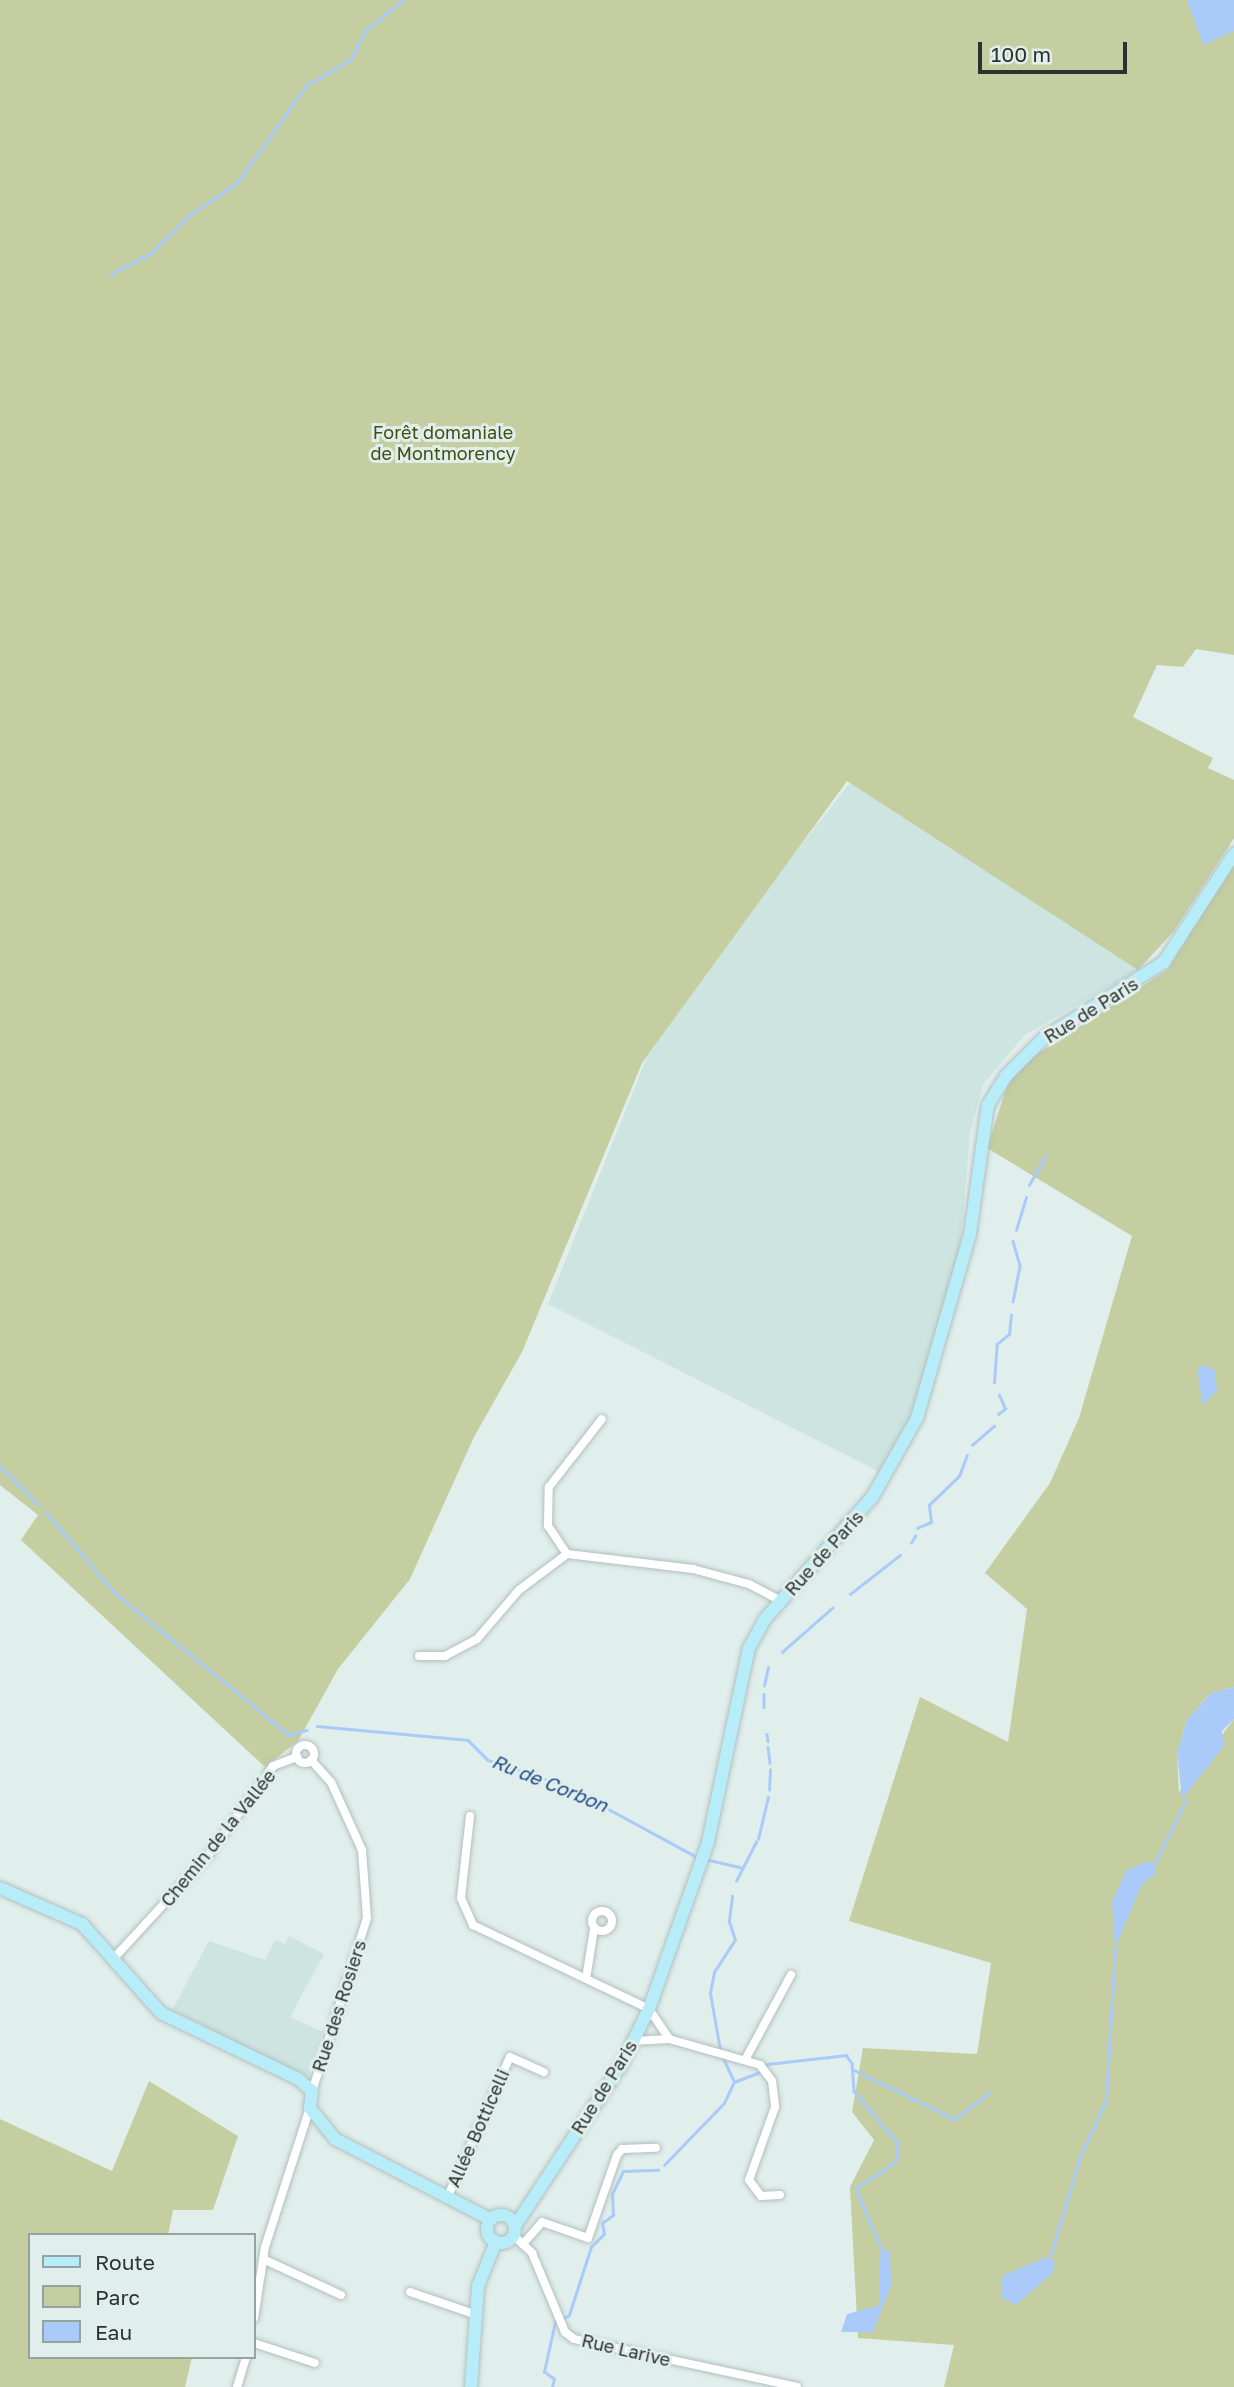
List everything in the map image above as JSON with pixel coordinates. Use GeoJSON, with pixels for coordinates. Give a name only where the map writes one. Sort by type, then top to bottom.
{"type":"FeatureCollection","features":[{"type":"Feature","properties":{"kind":"main road","name":"Rue de Paris"},"geometry":{"type":"LineString","coordinates":[[515,2231],[531,2198],[633,2042],[649,2009],[708,1842],[747,1654],[781,1601],[873,1496],[917,1418],[970,1234],[988,1105],[1006,1076],[1045,1037],[1164,962],[1234,854]]}},
{"type":"Feature","properties":{"kind":"main road"},"geometry":{"type":"LineString","coordinates":[[0,1888],[65,1913],[115,1957],[161,2013],[312,2091]]}},
{"type":"Feature","properties":{"kind":"main road","name":"Rue des Rosiers"},"geometry":{"type":"LineString","coordinates":[[310,2108],[312,2091]]}},
{"type":"Feature","properties":{"kind":"main road"},"geometry":{"type":"LineString","coordinates":[[310,2108],[335,2139],[515,2231]]}},
{"type":"Feature","properties":{"kind":"main road"},"geometry":{"type":"LineString","coordinates":[[490,2219],[487,2232],[496,2242]]}},
{"type":"Feature","properties":{"kind":"main road"},"geometry":{"type":"LineString","coordinates":[[471,2387],[474,2314],[496,2242],[515,2231]]}},
{"type":"Feature","properties":{"kind":"street"},"geometry":{"type":"LineString","coordinates":[[567,1554],[548,1526],[549,1487],[602,1419]]}},
{"type":"Feature","properties":{"kind":"street"},"geometry":{"type":"LineString","coordinates":[[419,1656],[444,1657],[477,1639],[519,1590],[567,1554],[693,1569],[749,1584],[781,1601]]}},
{"type":"Feature","properties":{"kind":"street"},"geometry":{"type":"LineString","coordinates":[[305,1745],[312,1749],[312,1760],[297,1757],[305,1745]]}},
{"type":"Feature","properties":{"kind":"street","name":"Chemin de la Vallée"},"geometry":{"type":"LineString","coordinates":[[115,1957],[207,1857],[273,1766],[297,1757]]}},
{"type":"Feature","properties":{"kind":"street","name":"Rue des Rosiers"},"geometry":{"type":"LineString","coordinates":[[312,1760],[331,1782],[362,1850],[367,1918],[312,2091]]}},
{"type":"Feature","properties":{"kind":"street"},"geometry":{"type":"LineString","coordinates":[[470,1816],[461,1898],[468,1920],[484,1934],[649,2009],[669,2039]]}},
{"type":"Feature","properties":{"kind":"street"},"geometry":{"type":"LineString","coordinates":[[586,1979],[594,1929]]}},
{"type":"Feature","properties":{"kind":"street"},"geometry":{"type":"LineString","coordinates":[[746,2060],[791,1975]]}},
{"type":"Feature","properties":{"kind":"street"},"geometry":{"type":"LineString","coordinates":[[633,2042],[669,2039],[760,2065],[775,2094],[749,2180],[761,2196],[780,2194]]}},
{"type":"Feature","properties":{"kind":"street","name":"Allée Botticelli"},"geometry":{"type":"LineString","coordinates":[[448,2196],[510,2057],[544,2072]]}},
{"type":"Feature","properties":{"kind":"street","name":"Rue des Rosiers"},"geometry":{"type":"LineString","coordinates":[[256,2305],[263,2259],[310,2108]]}},
{"type":"Feature","properties":{"kind":"street"},"geometry":{"type":"LineString","coordinates":[[515,2231],[542,2222],[588,2238],[617,2155],[630,2147],[656,2148]]}},
{"type":"Feature","properties":{"kind":"street","name":"Rue Larive"},"geometry":{"type":"LineString","coordinates":[[515,2231],[574,2339],[797,2387]]}},
{"type":"Feature","properties":{"kind":"street"},"geometry":{"type":"LineString","coordinates":[[263,2259],[341,2294]]}},
{"type":"Feature","properties":{"kind":"street"},"geometry":{"type":"LineString","coordinates":[[410,2292],[474,2314]]}},
{"type":"Feature","properties":{"kind":"street"},"geometry":{"type":"LineString","coordinates":[[256,2344],[315,2363]]}},
{"type":"Feature","properties":{"kind":"street"},"geometry":{"type":"LineString","coordinates":[[237,2387],[245,2359]]}},
{"type":"Feature","properties":{"kind":"shaded area"},"geometry":{"type":"Polygon","coordinates":[[[871,756],[912,821],[1138,970],[1025,1035],[983,1084],[970,1133],[960,1251],[914,1412],[880,1472],[548,1304],[647,1057],[755,904],[871,756]]]}},
{"type":"Feature","properties":{"kind":"shaded area"},"geometry":{"type":"Polygon","coordinates":[[[289,1936],[324,1954],[290,2017],[323,2032],[308,2077],[172,2010],[209,1941],[265,1960],[275,1940],[285,1944],[289,1936]]]}},
{"type":"Feature","properties":{"kind":"green space","name":"Forêt domaniale de Montmorency"},"geometry":{"type":"Polygon","coordinates":[[[0,0],[1234,0],[1234,655],[1196,649],[1183,667],[1157,665],[1133,717],[1213,758],[1208,768],[1234,780],[1234,838],[1174,931],[1138,970],[847,781],[642,1063],[522,1352],[474,1437],[410,1579],[338,1669],[298,1741],[265,1767],[21,1540],[38,1515],[0,1485],[0,0]]]}},
{"type":"Feature","properties":{"kind":"green space"},"geometry":{"type":"Polygon","coordinates":[[[1234,862],[1234,1687],[1211,1693],[1187,1720],[1177,1753],[1179,1792],[1234,1719],[1234,2387],[944,2387],[954,2345],[858,2338],[850,2187],[874,2140],[852,2112],[863,2048],[977,2054],[991,1963],[849,1921],[920,1697],[1008,1742],[1027,1609],[985,1573],[1050,1483],[1079,1418],[1132,1236],[987,1148],[1007,1086],[1025,1062],[1167,970],[1234,862]]]}},
{"type":"Feature","properties":{"kind":"green space"},"geometry":{"type":"Polygon","coordinates":[[[149,2081],[238,2136],[213,2210],[173,2210],[168,2233],[28,2233],[28,2359],[192,2359],[185,2387],[0,2387],[0,2119],[112,2171],[149,2081]]]}},
{"type":"Feature","properties":{"kind":"water"},"geometry":{"type":"Polygon","coordinates":[[[1187,0],[1234,0],[1234,31],[1203,45],[1187,0]]]}},
{"type":"Feature","properties":{"kind":"water"},"geometry":{"type":"Polygon","coordinates":[[[1205,1365],[1215,1371],[1217,1390],[1203,1406],[1197,1369],[1205,1365]]]}},
{"type":"Feature","properties":{"kind":"water"},"geometry":{"type":"Polygon","coordinates":[[[1234,1687],[1234,1719],[1222,1731],[1224,1746],[1182,1799],[1177,1753],[1187,1720],[1211,1693],[1234,1687]]]}},
{"type":"Feature","properties":{"kind":"water"},"geometry":{"type":"Polygon","coordinates":[[[1145,1862],[1155,1863],[1155,1874],[1142,1884],[1115,1948],[1112,1902],[1126,1871],[1145,1862]]]}},
{"type":"Feature","properties":{"kind":"water"},"geometry":{"type":"Polygon","coordinates":[[[890,2248],[891,2285],[873,2332],[841,2332],[847,2314],[880,2305],[880,2253],[890,2248]]]}},
{"type":"Feature","properties":{"kind":"water"},"geometry":{"type":"Polygon","coordinates":[[[1046,2257],[1055,2262],[1053,2272],[1016,2305],[1001,2297],[1002,2276],[1046,2257]]]}},
{"type":"Feature","properties":{"kind":"waterway"},"geometry":{"type":"LineString","coordinates":[[111,274],[151,253],[191,214],[237,183],[306,86],[351,59],[366,30],[403,0]]}},
{"type":"Feature","properties":{"kind":"waterway"},"geometry":{"type":"LineString","coordinates":[[1029,1185],[1045,1157]]}},
{"type":"Feature","properties":{"kind":"waterway"},"geometry":{"type":"LineString","coordinates":[[1016,1230],[1026,1197]]}},
{"type":"Feature","properties":{"kind":"waterway"},"geometry":{"type":"LineString","coordinates":[[1013,1241],[1020,1266],[1013,1301]]}},
{"type":"Feature","properties":{"kind":"waterway"},"geometry":{"type":"LineString","coordinates":[[994,1383],[997,1344],[1009,1334],[1011,1315]]}},
{"type":"Feature","properties":{"kind":"waterway"},"geometry":{"type":"LineString","coordinates":[[998,1414],[1005,1409],[999,1395]]}},
{"type":"Feature","properties":{"kind":"waterway"},"geometry":{"type":"LineString","coordinates":[[972,1445],[994,1426]]}},
{"type":"Feature","properties":{"kind":"waterway"},"geometry":{"type":"LineString","coordinates":[[917,1528],[931,1522],[929,1505],[959,1476],[967,1455]]}},
{"type":"Feature","properties":{"kind":"waterway","name":"Ru de Corbon"},"geometry":{"type":"LineString","coordinates":[[0,1466],[38,1504]]}},
{"type":"Feature","properties":{"kind":"waterway","name":"Ru de Corbon"},"geometry":{"type":"LineString","coordinates":[[46,1512],[115,1593],[289,1735],[306,1730]]}},
{"type":"Feature","properties":{"kind":"waterway"},"geometry":{"type":"LineString","coordinates":[[911,1543],[915,1536]]}},
{"type":"Feature","properties":{"kind":"waterway"},"geometry":{"type":"LineString","coordinates":[[850,1594],[900,1555]]}},
{"type":"Feature","properties":{"kind":"waterway"},"geometry":{"type":"LineString","coordinates":[[782,1652],[832,1608]]}},
{"type":"Feature","properties":{"kind":"waterway"},"geometry":{"type":"LineString","coordinates":[[764,1686],[768,1667]]}},
{"type":"Feature","properties":{"kind":"waterway"},"geometry":{"type":"LineString","coordinates":[[764,1694],[764,1707]]}},
{"type":"Feature","properties":{"kind":"waterway","name":"Ru de Corbon"},"geometry":{"type":"LineString","coordinates":[[317,1726],[468,1740],[488,1760],[568,1787],[695,1856]]}},
{"type":"Feature","properties":{"kind":"waterway"},"geometry":{"type":"LineString","coordinates":[[767,1734],[768,1741]]}},
{"type":"Feature","properties":{"kind":"waterway"},"geometry":{"type":"LineString","coordinates":[[768,1747],[770,1763]]}},
{"type":"Feature","properties":{"kind":"waterway"},"geometry":{"type":"LineString","coordinates":[[769,1790],[770,1770]]}},
{"type":"Feature","properties":{"kind":"waterway"},"geometry":{"type":"LineString","coordinates":[[758,1839],[768,1797]]}},
{"type":"Feature","properties":{"kind":"waterway"},"geometry":{"type":"LineString","coordinates":[[1155,1863],[1186,1800]]}},
{"type":"Feature","properties":{"kind":"waterway"},"geometry":{"type":"LineString","coordinates":[[736,1881],[756,1842]]}},
{"type":"Feature","properties":{"kind":"waterway","name":"Ru de Corbon"},"geometry":{"type":"LineString","coordinates":[[709,1860],[740,1867]]}},
{"type":"Feature","properties":{"kind":"waterway","name":"Ru de Corbon"},"geometry":{"type":"LineString","coordinates":[[720,2050],[710,1993],[714,1972],[735,1940],[729,1921],[732,1896]]}},
{"type":"Feature","properties":{"kind":"waterway"},"geometry":{"type":"LineString","coordinates":[[1050,2257],[1080,2157],[1106,2100],[1115,1948]]}},
{"type":"Feature","properties":{"kind":"waterway"},"geometry":{"type":"LineString","coordinates":[[767,2064],[846,2055],[852,2063],[854,2091],[897,2142],[897,2159],[887,2169],[856,2188],[882,2250]]}},
{"type":"Feature","properties":{"kind":"waterway","name":"Ru de Corbon"},"geometry":{"type":"LineString","coordinates":[[664,2165],[724,2103],[734,2082],[723,2058]]}},
{"type":"Feature","properties":{"kind":"waterway"},"geometry":{"type":"LineString","coordinates":[[854,2070],[955,2119],[989,2093]]}},
{"type":"Feature","properties":{"kind":"waterway"},"geometry":{"type":"LineString","coordinates":[[734,2082],[758,2073]]}},
{"type":"Feature","properties":{"kind":"waterway","name":"Ru de Corbon"},"geometry":{"type":"LineString","coordinates":[[562,2319],[569,2315],[591,2247],[604,2234],[602,2223],[613,2215],[612,2194],[623,2171],[658,2170]]}},
{"type":"Feature","properties":{"kind":"waterway","name":"Ru de Corbon"},"geometry":{"type":"LineString","coordinates":[[552,2387],[554,2379],[544,2372],[555,2322]]}}]}
